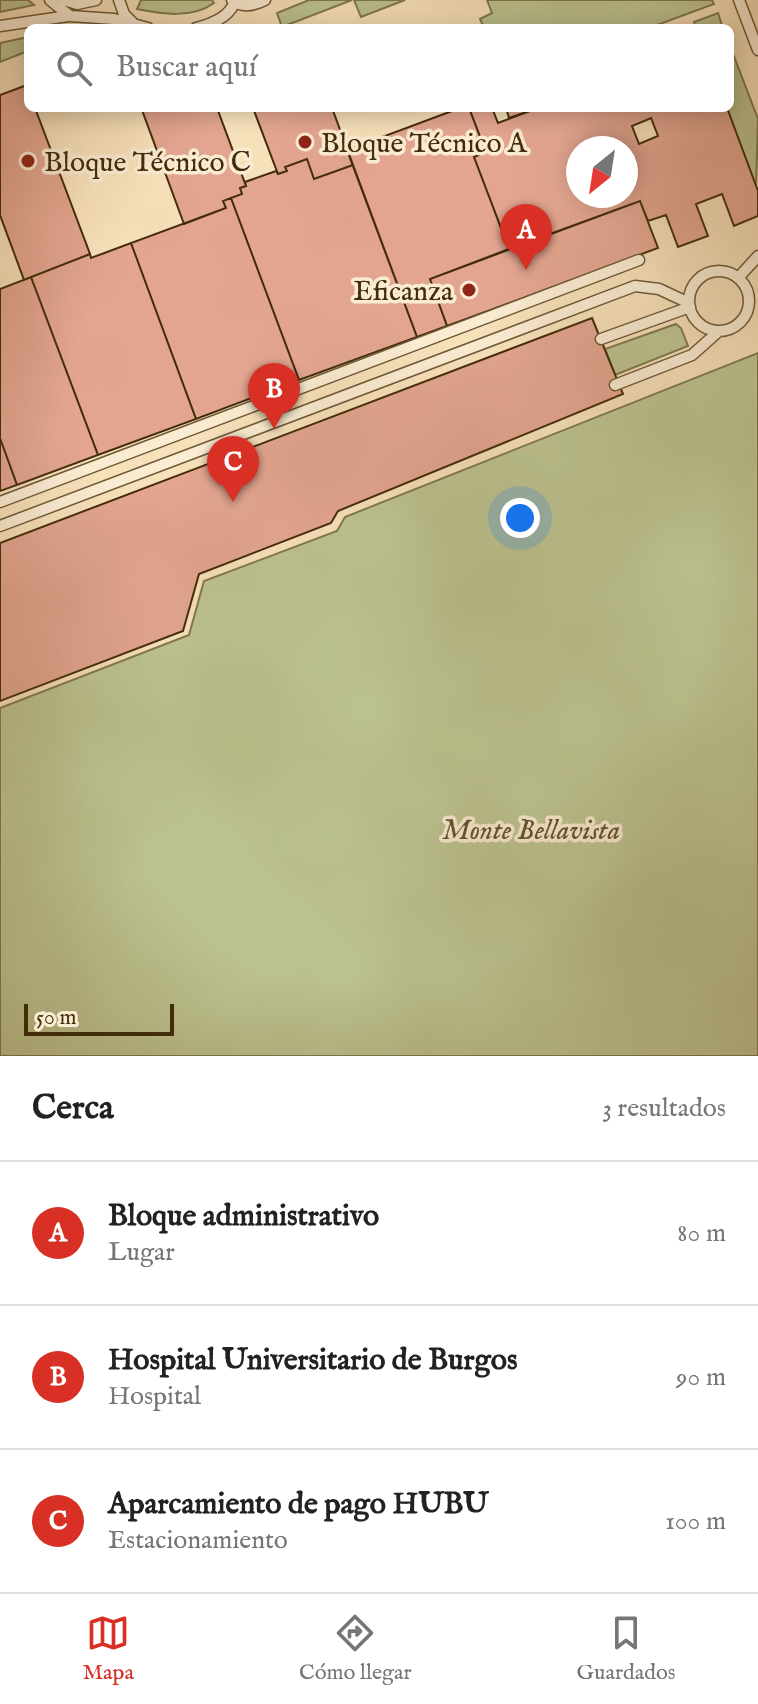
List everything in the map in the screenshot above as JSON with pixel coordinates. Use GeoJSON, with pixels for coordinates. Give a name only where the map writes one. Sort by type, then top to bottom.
{"type":"FeatureCollection","features":[{"type":"Feature","properties":{"kind":"lane"},"geometry":{"type":"LineString","coordinates":[[50,0],[70,16]]}},
{"type":"Feature","properties":{"kind":"lane"},"geometry":{"type":"LineString","coordinates":[[64,0],[87,4],[96,0]]}},
{"type":"Feature","properties":{"kind":"lane"},"geometry":{"type":"LineString","coordinates":[[208,24],[219,20],[234,1],[252,5],[265,0]]}},
{"type":"Feature","properties":{"kind":"lane"},"geometry":{"type":"LineString","coordinates":[[739,0],[758,50]]}},
{"type":"Feature","properties":{"kind":"lane"},"geometry":{"type":"LineString","coordinates":[[104,19],[122,2],[128,18],[137,24]]}},
{"type":"Feature","properties":{"kind":"lane"},"geometry":{"type":"LineString","coordinates":[[0,26],[70,16],[128,24]]}},
{"type":"Feature","properties":{"kind":"lane"},"geometry":{"type":"LineString","coordinates":[[738,278],[758,256]]}},
{"type":"Feature","properties":{"kind":"lane"},"geometry":{"type":"LineString","coordinates":[[0,502],[639,260]]}},
{"type":"Feature","properties":{"kind":"lane"},"geometry":{"type":"LineString","coordinates":[[722,271],[738,278],[753,306],[741,322],[719,331],[711,330],[697,321],[690,305],[693,286],[706,274],[722,271]]}},
{"type":"Feature","properties":{"kind":"lane"},"geometry":{"type":"LineString","coordinates":[[0,526],[635,286],[659,289],[690,305]]}},
{"type":"Feature","properties":{"kind":"lane"},"geometry":{"type":"LineString","coordinates":[[601,339],[690,305]]}},
{"type":"Feature","properties":{"kind":"lane"},"geometry":{"type":"LineString","coordinates":[[615,385],[692,355],[719,331]]}},
{"type":"Feature","properties":{"kind":"green space"},"geometry":{"type":"Polygon","coordinates":[[[0,0],[28,0],[34,5],[0,12],[0,0]]]}},
{"type":"Feature","properties":{"kind":"green space"},"geometry":{"type":"Polygon","coordinates":[[[141,0],[212,0],[214,3],[196,11],[167,14],[137,9],[141,0]]]}},
{"type":"Feature","properties":{"kind":"green space"},"geometry":{"type":"Polygon","coordinates":[[[309,0],[352,0],[290,24],[281,24],[277,13],[309,0]]]}},
{"type":"Feature","properties":{"kind":"green space"},"geometry":{"type":"Polygon","coordinates":[[[354,0],[405,0],[361,17],[354,0]]]}},
{"type":"Feature","properties":{"kind":"green space"},"geometry":{"type":"Polygon","coordinates":[[[487,0],[712,0],[714,4],[660,24],[482,24],[480,19],[492,13],[487,0]]]}},
{"type":"Feature","properties":{"kind":"green space"},"geometry":{"type":"Polygon","coordinates":[[[718,13],[722,24],[695,24],[718,13]]]}},
{"type":"Feature","properties":{"kind":"green space"},"geometry":{"type":"Polygon","coordinates":[[[24,38],[24,53],[0,62],[0,43],[24,38]]]}},
{"type":"Feature","properties":{"kind":"green space"},"geometry":{"type":"Polygon","coordinates":[[[734,56],[758,119],[756,186],[728,112],[734,112],[734,56]]]}},
{"type":"Feature","properties":{"kind":"green space"},"geometry":{"type":"Polygon","coordinates":[[[676,324],[681,328],[688,346],[615,375],[605,349],[676,324]]]}},
{"type":"Feature","properties":{"kind":"green space","name":"Monte Bellavista"},"geometry":{"type":"Polygon","coordinates":[[[758,353],[758,1056],[0,1056],[0,708],[189,635],[204,581],[337,531],[345,517],[758,353]]]}},
{"type":"Feature","properties":{"kind":"building","name":"Bloque Técnico C"},"geometry":{"type":"Polygon","coordinates":[[[24,86],[24,112],[37,112],[90,254],[24,280],[0,215],[0,95],[24,86]]]}},
{"type":"Feature","properties":{"kind":"building"},"geometry":{"type":"Polygon","coordinates":[[[143,112],[218,112],[246,186],[240,188],[242,194],[223,201],[226,208],[184,224],[143,112]]]}},
{"type":"Feature","properties":{"kind":"building","name":"Bloque Técnico A"},"geometry":{"type":"Polygon","coordinates":[[[255,112],[333,112],[353,165],[314,179],[307,159],[285,167],[287,171],[278,174],[255,112]]]}},
{"type":"Feature","properties":{"kind":"building"},"geometry":{"type":"Polygon","coordinates":[[[449,112],[471,112],[486,152],[474,157],[509,249],[430,279],[447,326],[417,337],[347,150],[449,112]]]}},
{"type":"Feature","properties":{"kind":"building"},"geometry":{"type":"Polygon","coordinates":[[[471,112],[494,112],[498,123],[527,112],[728,112],[758,191],[758,216],[734,226],[722,194],[696,204],[708,236],[678,247],[666,215],[648,221],[638,202],[638,141],[639,144],[658,136],[651,118],[632,126],[636,136],[566,136],[566,208],[621,208],[509,249],[474,157],[486,152],[471,112]]]}},
{"type":"Feature","properties":{"kind":"building"},"geometry":{"type":"Polygon","coordinates":[[[507,112],[526,112],[509,118],[507,112]]]}},
{"type":"Feature","properties":{"kind":"building"},"geometry":{"type":"Polygon","coordinates":[[[307,159],[314,179],[353,165],[417,337],[299,380],[231,198],[242,194],[240,188],[246,186],[245,182],[276,171],[278,174],[287,171],[285,167],[307,159]]]}},
{"type":"Feature","properties":{"kind":"building"},"geometry":{"type":"Polygon","coordinates":[[[231,198],[299,380],[196,419],[131,243],[226,208],[223,201],[231,198]]]}},
{"type":"Feature","properties":{"kind":"building"},"geometry":{"type":"Polygon","coordinates":[[[638,202],[658,248],[447,326],[430,279],[621,208],[638,208],[638,202]]]}},
{"type":"Feature","properties":{"kind":"building"},"geometry":{"type":"Polygon","coordinates":[[[131,243],[196,419],[98,455],[31,277],[90,254],[91,258],[131,243]]]}},
{"type":"Feature","properties":{"kind":"building"},"geometry":{"type":"Polygon","coordinates":[[[31,277],[98,455],[17,485],[0,438],[0,289],[31,277]]]}},
{"type":"Feature","properties":{"kind":"building"},"geometry":{"type":"Polygon","coordinates":[[[592,318],[623,394],[338,511],[331,523],[199,574],[183,631],[0,701],[0,543],[592,318]]]}},
{"type":"Feature","properties":{"kind":"building"},"geometry":{"type":"Polygon","coordinates":[[[0,438],[17,485],[0,491],[0,438]]]}},
{"type":"Feature","properties":{"kind":"place","name":"Bloque Técnico A"},"geometry":{"type":"Point","coordinates":[305,142]}},
{"type":"Feature","properties":{"kind":"place","name":"Bloque Técnico C"},"geometry":{"type":"Point","coordinates":[28,161]}},
{"type":"Feature","properties":{"kind":"place","name":"Bloque administrativo"},"geometry":{"type":"Point","coordinates":[526,270]}},
{"type":"Feature","properties":{"kind":"place","name":"Eficanza"},"geometry":{"type":"Point","coordinates":[469,290]}},
{"type":"Feature","properties":{"kind":"place","name":"Hospital Universitario de Burgos"},"geometry":{"type":"Point","coordinates":[274,429]}},
{"type":"Feature","properties":{"kind":"place","name":"Aparcamiento de pago HUBU"},"geometry":{"type":"Point","coordinates":[233,502]}}]}
